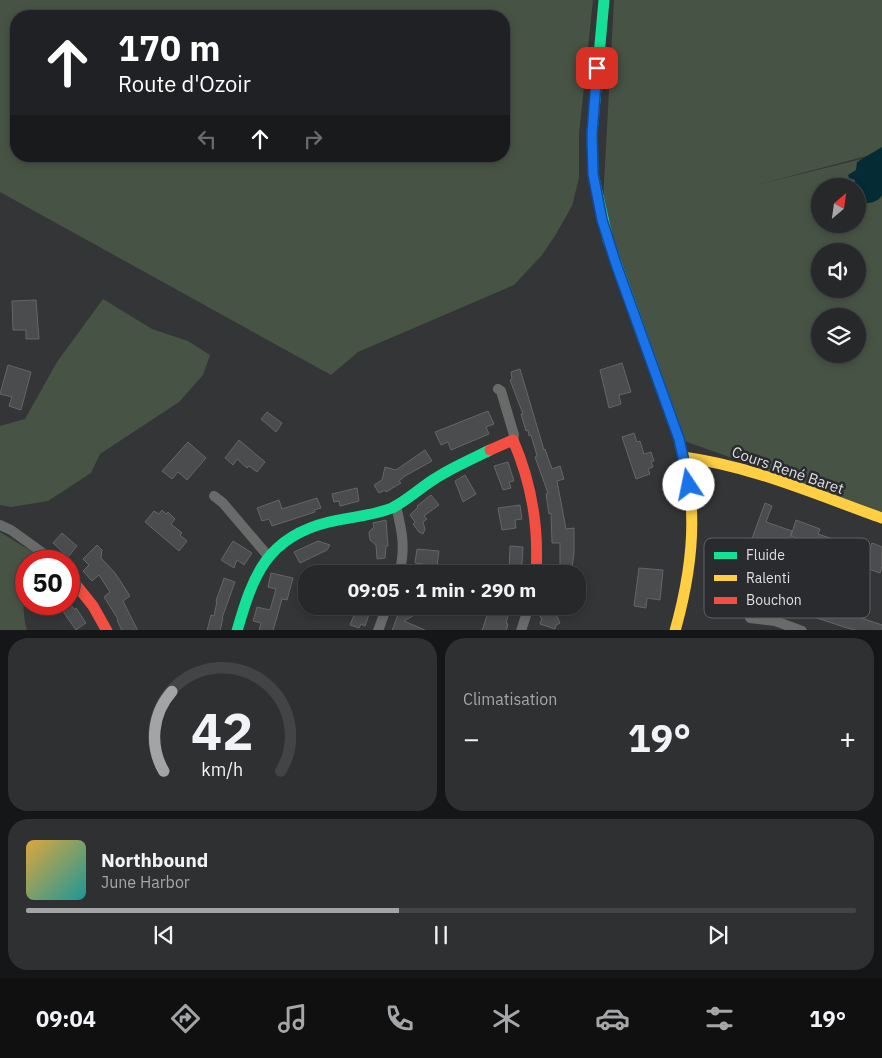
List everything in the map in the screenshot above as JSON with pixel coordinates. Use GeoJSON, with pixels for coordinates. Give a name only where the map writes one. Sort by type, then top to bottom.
{"type":"FeatureCollection","features":[{"type":"Feature","properties":{"kind":"street"},"geometry":{"type":"LineString","coordinates":[[604,0],[592,134],[593,174],[608,240],[679,439],[683,457],[692,513],[691,547],[682,602],[675,630]]}},
{"type":"Feature","properties":{"kind":"street"},"geometry":{"type":"LineString","coordinates":[[498,389],[501,391],[512,426],[514,440],[523,465],[536,516],[537,565]]}},
{"type":"Feature","properties":{"kind":"street"},"geometry":{"type":"LineString","coordinates":[[237,630],[250,587],[268,556],[291,537],[306,528],[325,522],[389,510],[451,468],[514,440]]}},
{"type":"Feature","properties":{"kind":"street","name":"Cours René Baret"},"geometry":{"type":"LineString","coordinates":[[683,457],[738,467],[882,518]]}},
{"type":"Feature","properties":{"kind":"street"},"geometry":{"type":"LineString","coordinates":[[214,496],[223,503],[268,556]]}},
{"type":"Feature","properties":{"kind":"street"},"geometry":{"type":"LineString","coordinates":[[396,506],[403,538],[401,565]]}},
{"type":"Feature","properties":{"kind":"street"},"geometry":{"type":"LineString","coordinates":[[0,525],[11,530],[39,550]]}},
{"type":"Feature","properties":{"kind":"street"},"geometry":{"type":"LineString","coordinates":[[80,590],[93,606],[107,630]]}},
{"type":"Feature","properties":{"kind":"street"},"geometry":{"type":"LineString","coordinates":[[378,630],[384,615]]}},
{"type":"Feature","properties":{"kind":"street"},"geometry":{"type":"LineString","coordinates":[[520,630],[526,615]]}},
{"type":"Feature","properties":{"kind":"street"},"geometry":{"type":"LineString","coordinates":[[750,618],[775,621],[802,630]]}},
{"type":"Feature","properties":{"kind":"green space"},"geometry":{"type":"Polygon","coordinates":[[[0,0],[593,0],[579,134],[579,178],[572,206],[542,255],[514,285],[358,352],[331,375],[0,192],[0,0]]]}},
{"type":"Feature","properties":{"kind":"green space"},"geometry":{"type":"Polygon","coordinates":[[[614,0],[882,0],[882,152],[760,184],[882,154],[882,512],[679,439],[602,219],[614,0]]]}},
{"type":"Feature","properties":{"kind":"green space"},"geometry":{"type":"Polygon","coordinates":[[[103,299],[152,329],[188,341],[210,355],[203,375],[179,402],[100,454],[91,473],[48,501],[11,507],[0,505],[0,426],[25,419],[57,362],[103,299]]]}},
{"type":"Feature","properties":{"kind":"green space"},"geometry":{"type":"Polygon","coordinates":[[[0,532],[29,550],[15,550],[15,615],[24,615],[27,630],[0,630],[0,532]]]}},
{"type":"Feature","properties":{"kind":"water"},"geometry":{"type":"Polygon","coordinates":[[[882,147],[882,195],[870,203],[866,203],[866,178],[849,178],[848,175],[856,170],[857,162],[882,147]]]}},
{"type":"Feature","properties":{"kind":"building"},"geometry":{"type":"Polygon","coordinates":[[[36,300],[39,339],[26,339],[26,330],[13,330],[12,301],[36,300]]]}},
{"type":"Feature","properties":{"kind":"building"},"geometry":{"type":"Polygon","coordinates":[[[622,363],[631,392],[619,395],[621,404],[609,408],[600,370],[622,363]]]}},
{"type":"Feature","properties":{"kind":"building"},"geometry":{"type":"Polygon","coordinates":[[[8,365],[31,372],[21,410],[9,406],[12,397],[0,394],[8,365]]]}},
{"type":"Feature","properties":{"kind":"building"},"geometry":{"type":"Polygon","coordinates":[[[520,369],[544,450],[552,469],[560,466],[564,479],[557,481],[566,529],[574,528],[572,565],[560,565],[560,543],[552,543],[551,513],[549,514],[546,494],[548,493],[535,457],[537,456],[531,435],[529,436],[528,430],[526,431],[521,414],[523,414],[510,380],[512,379],[511,372],[520,369]]]}},
{"type":"Feature","properties":{"kind":"building"},"geometry":{"type":"Polygon","coordinates":[[[488,411],[494,424],[486,427],[489,434],[451,450],[448,442],[441,445],[435,432],[488,411]]]}},
{"type":"Feature","properties":{"kind":"building"},"geometry":{"type":"Polygon","coordinates":[[[267,412],[282,423],[276,432],[261,419],[267,412]]]}},
{"type":"Feature","properties":{"kind":"building"},"geometry":{"type":"Polygon","coordinates":[[[634,433],[637,442],[640,441],[644,454],[651,452],[654,461],[651,462],[653,467],[648,469],[650,474],[636,479],[622,437],[634,433]]]}},
{"type":"Feature","properties":{"kind":"building"},"geometry":{"type":"Polygon","coordinates":[[[239,440],[265,462],[257,472],[249,466],[247,468],[237,459],[233,465],[225,458],[239,440]]]}},
{"type":"Feature","properties":{"kind":"building"},"geometry":{"type":"Polygon","coordinates":[[[188,442],[206,458],[187,480],[178,472],[172,479],[162,471],[188,442]]]}},
{"type":"Feature","properties":{"kind":"building"},"geometry":{"type":"Polygon","coordinates":[[[425,450],[432,461],[405,476],[399,481],[401,483],[386,492],[385,490],[379,493],[374,485],[382,480],[385,467],[396,470],[425,450]]]}},
{"type":"Feature","properties":{"kind":"building"},"geometry":{"type":"Polygon","coordinates":[[[508,462],[514,481],[509,482],[511,488],[503,490],[494,466],[508,462]]]}},
{"type":"Feature","properties":{"kind":"building"},"geometry":{"type":"Polygon","coordinates":[[[465,475],[476,494],[463,502],[455,481],[465,475]]]}},
{"type":"Feature","properties":{"kind":"building"},"geometry":{"type":"Polygon","coordinates":[[[357,488],[359,501],[340,506],[339,501],[334,502],[332,494],[357,488]]]}},
{"type":"Feature","properties":{"kind":"building"},"geometry":{"type":"Polygon","coordinates":[[[431,495],[439,505],[424,516],[427,519],[423,522],[425,529],[423,534],[413,524],[415,522],[410,515],[417,506],[431,495]]]}},
{"type":"Feature","properties":{"kind":"building"},"geometry":{"type":"Polygon","coordinates":[[[317,498],[321,508],[314,510],[315,512],[272,526],[269,519],[262,521],[257,508],[279,500],[282,509],[317,498]]]}},
{"type":"Feature","properties":{"kind":"building"},"geometry":{"type":"Polygon","coordinates":[[[765,503],[772,506],[766,522],[792,531],[790,538],[752,538],[765,503]]]}},
{"type":"Feature","properties":{"kind":"building"},"geometry":{"type":"Polygon","coordinates":[[[520,505],[522,519],[515,520],[516,528],[502,530],[498,508],[520,505]]]}},
{"type":"Feature","properties":{"kind":"building"},"geometry":{"type":"Polygon","coordinates":[[[162,510],[166,514],[168,512],[175,519],[171,524],[182,533],[180,535],[187,541],[179,551],[145,522],[154,511],[159,514],[162,510]]]}},
{"type":"Feature","properties":{"kind":"building"},"geometry":{"type":"Polygon","coordinates":[[[386,520],[388,546],[386,546],[385,558],[377,559],[376,545],[370,540],[369,532],[374,527],[373,523],[386,520]]]}},
{"type":"Feature","properties":{"kind":"building"},"geometry":{"type":"Polygon","coordinates":[[[796,520],[820,529],[818,534],[830,538],[796,538],[791,536],[796,520]]]}},
{"type":"Feature","properties":{"kind":"building"},"geometry":{"type":"Polygon","coordinates":[[[62,533],[77,546],[74,550],[60,550],[53,543],[62,533]]]}},
{"type":"Feature","properties":{"kind":"building"},"geometry":{"type":"Polygon","coordinates":[[[233,541],[252,553],[244,565],[237,560],[234,568],[221,560],[233,541]]]}},
{"type":"Feature","properties":{"kind":"building"},"geometry":{"type":"Polygon","coordinates":[[[318,541],[330,545],[327,550],[300,563],[294,552],[318,541]]]}},
{"type":"Feature","properties":{"kind":"building"},"geometry":{"type":"Polygon","coordinates":[[[872,543],[882,547],[880,573],[870,569],[870,548],[872,543]]]}},
{"type":"Feature","properties":{"kind":"building"},"geometry":{"type":"Polygon","coordinates":[[[97,545],[102,550],[101,558],[115,573],[130,596],[123,601],[138,630],[122,630],[118,619],[104,597],[110,592],[99,575],[92,581],[83,571],[89,565],[83,559],[97,545]]]}},
{"type":"Feature","properties":{"kind":"building"},"geometry":{"type":"Polygon","coordinates":[[[510,546],[523,547],[522,564],[509,565],[510,546]]]}},
{"type":"Feature","properties":{"kind":"building"},"geometry":{"type":"Polygon","coordinates":[[[417,549],[439,551],[437,565],[415,563],[417,549]]]}},
{"type":"Feature","properties":{"kind":"building"},"geometry":{"type":"Polygon","coordinates":[[[639,568],[663,570],[660,600],[647,598],[646,608],[634,606],[639,568]]]}},
{"type":"Feature","properties":{"kind":"building"},"geometry":{"type":"Polygon","coordinates":[[[271,573],[293,578],[287,600],[282,599],[273,630],[259,630],[261,623],[253,621],[257,607],[270,610],[276,589],[268,587],[271,573]]]}},
{"type":"Feature","properties":{"kind":"building"},"geometry":{"type":"Polygon","coordinates":[[[224,578],[235,582],[222,618],[220,630],[207,630],[211,615],[214,616],[216,601],[224,578]]]}},
{"type":"Feature","properties":{"kind":"building"},"geometry":{"type":"Polygon","coordinates":[[[80,614],[86,623],[76,630],[66,615],[80,614]]]}},
{"type":"Feature","properties":{"kind":"building"},"geometry":{"type":"Polygon","coordinates":[[[354,615],[369,615],[365,626],[361,624],[359,628],[350,625],[354,615]]]}},
{"type":"Feature","properties":{"kind":"building"},"geometry":{"type":"Polygon","coordinates":[[[398,615],[414,615],[404,621],[425,630],[392,630],[398,615]]]}},
{"type":"Feature","properties":{"kind":"building"},"geometry":{"type":"Polygon","coordinates":[[[487,615],[508,615],[506,630],[482,630],[487,615]]]}},
{"type":"Feature","properties":{"kind":"building"},"geometry":{"type":"Polygon","coordinates":[[[541,615],[556,615],[560,623],[556,625],[555,629],[540,624],[542,618],[541,615]]]}},
{"type":"Feature","properties":{"kind":"building"},"geometry":{"type":"Polygon","coordinates":[[[817,618],[861,618],[882,625],[882,630],[854,630],[817,618]]]}},
{"type":"Feature","properties":{"kind":"traffic: fast"},"geometry":{"type":"LineString","coordinates":[[604,0],[592,133],[593,174],[608,240],[679,439],[687,475]]}},
{"type":"Feature","properties":{"kind":"traffic: fast"},"geometry":{"type":"LineString","coordinates":[[237,630],[249,592],[257,576],[277,548],[291,537],[329,522],[369,515],[392,508],[442,474],[490,450]]}},
{"type":"Feature","properties":{"kind":"traffic: slow"},"geometry":{"type":"LineString","coordinates":[[683,457],[709,461],[759,474],[882,518]]}},
{"type":"Feature","properties":{"kind":"traffic: slow"},"geometry":{"type":"LineString","coordinates":[[675,630],[688,573],[692,534],[692,514],[687,475]]}},
{"type":"Feature","properties":{"kind":"traffic: jam"},"geometry":{"type":"LineString","coordinates":[[490,450],[513,440],[520,456],[533,506],[536,565]]}},
{"type":"Feature","properties":{"kind":"traffic: jam"},"geometry":{"type":"LineString","coordinates":[[80,590],[93,606],[106,630]]}},
{"type":"Feature","properties":{"kind":"route"},"geometry":{"type":"LineString","coordinates":[[597,68],[592,134],[593,174],[602,220],[679,439],[689,485]]}}]}
